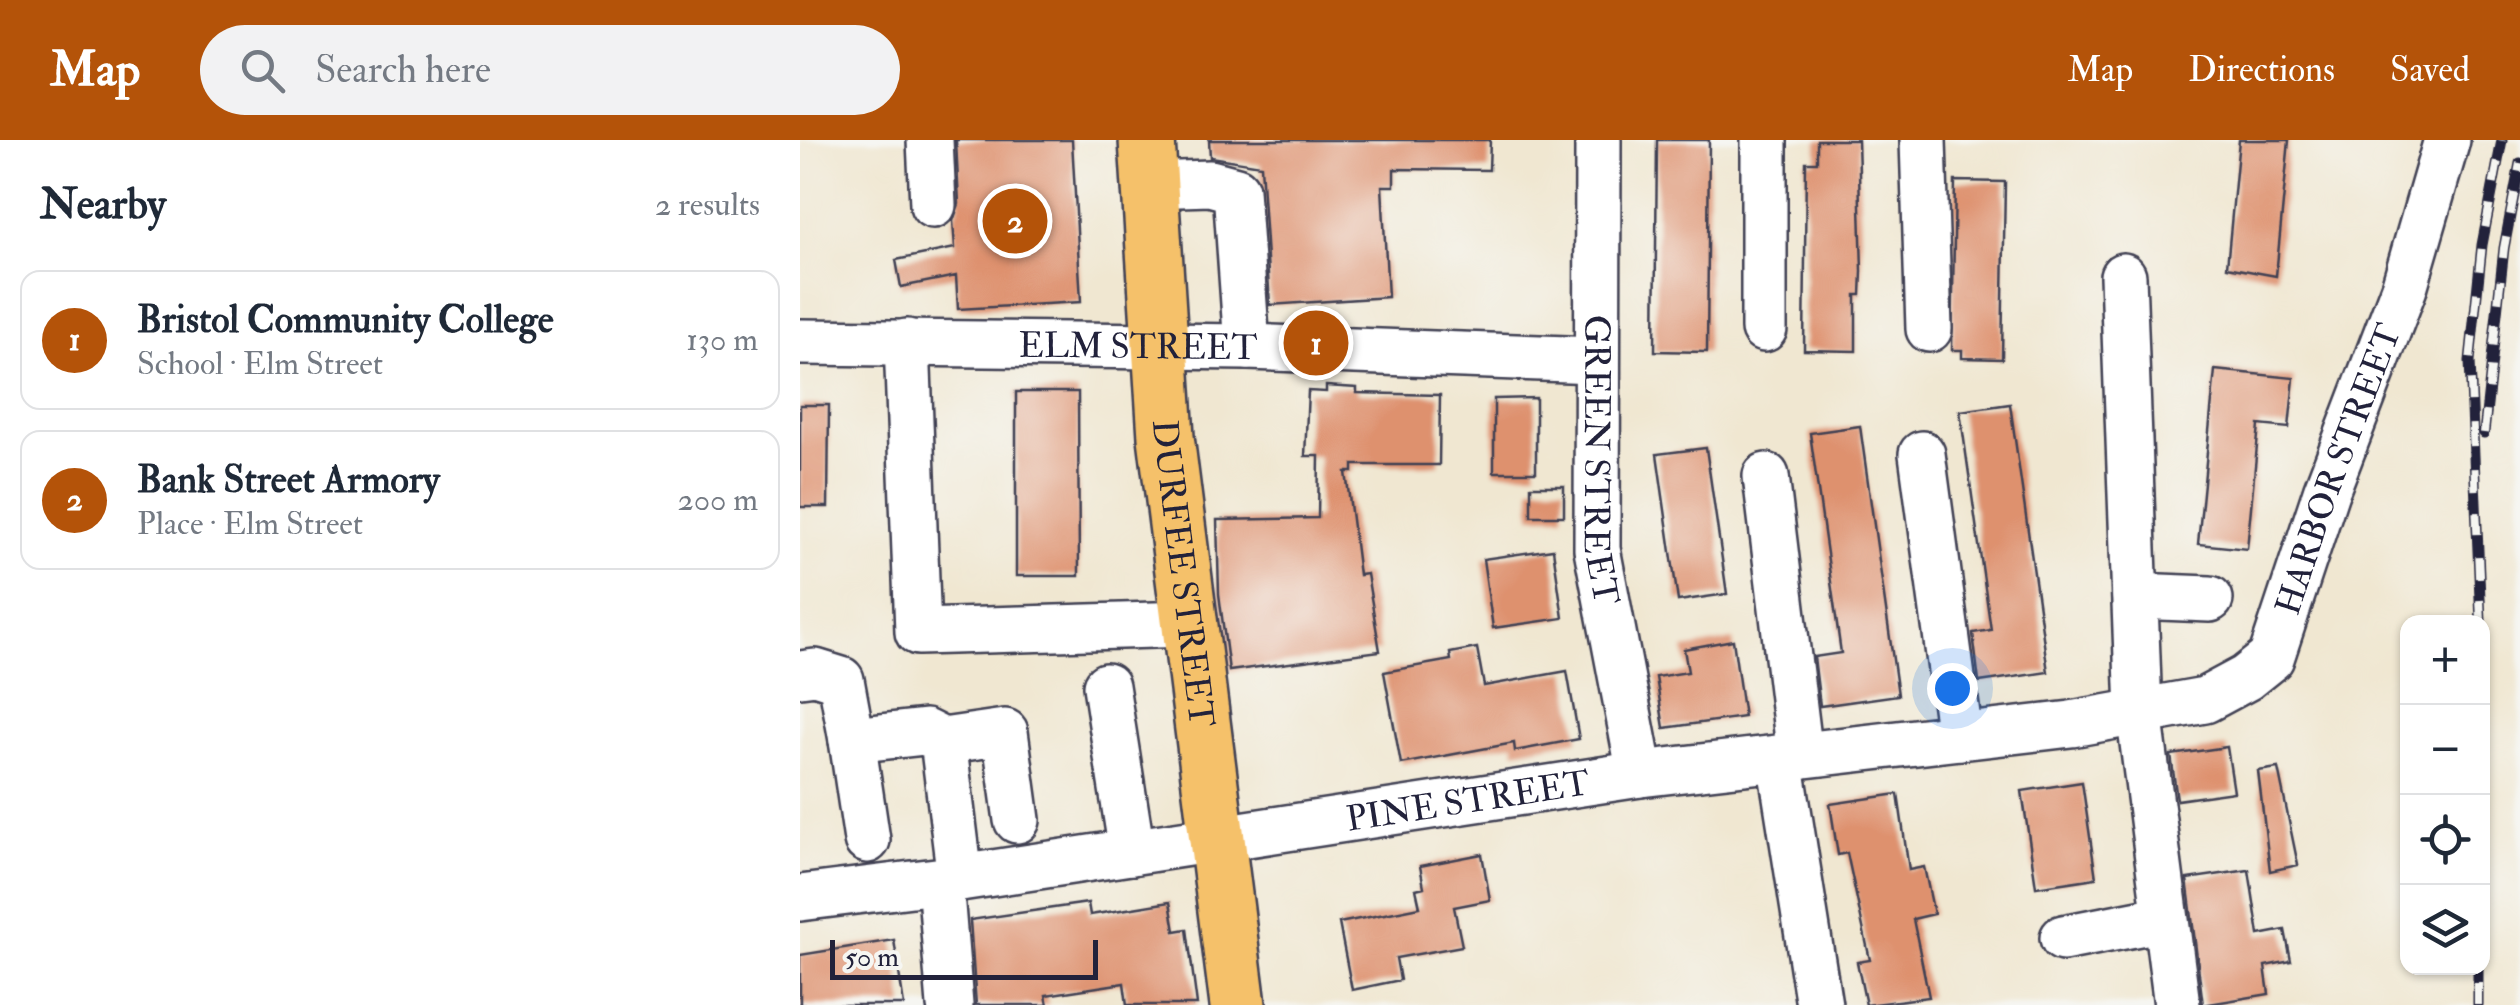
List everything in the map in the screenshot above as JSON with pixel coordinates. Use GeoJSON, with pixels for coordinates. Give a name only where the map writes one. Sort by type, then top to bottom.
{"type":"FeatureCollection","features":[{"type":"Feature","properties":{"kind":"main road","name":"DURFEE STREET"},"geometry":{"type":"LineString","coordinates":[[1148,163],[1160,346],[1188,624],[1238,1005]]}},
{"type":"Feature","properties":{"kind":"street"},"geometry":{"type":"LineString","coordinates":[[930,140],[934,205]]}},
{"type":"Feature","properties":{"kind":"street","name":"GREEN STREET"},"geometry":{"type":"LineString","coordinates":[[1598,140],[1598,549],[1640,774]]}},
{"type":"Feature","properties":{"kind":"street"},"geometry":{"type":"LineString","coordinates":[[1764,140],[1764,329]]}},
{"type":"Feature","properties":{"kind":"street"},"geometry":{"type":"LineString","coordinates":[[1923,140],[1930,329]]}},
{"type":"Feature","properties":{"kind":"street","name":"HARBOR STREET"},"geometry":{"type":"LineString","coordinates":[[2139,712],[2205,700],[2246,678],[2270,658],[2326,492],[2404,288],[2446,140]]}},
{"type":"Feature","properties":{"kind":"street"},"geometry":{"type":"LineString","coordinates":[[1148,163],[1236,190],[1247,348]]}},
{"type":"Feature","properties":{"kind":"street"},"geometry":{"type":"LineString","coordinates":[[2123,276],[2139,712],[2176,1005]]}},
{"type":"Feature","properties":{"kind":"street","name":"ELM STREET"},"geometry":{"type":"LineString","coordinates":[[800,342],[1160,346],[1596,360]]}},
{"type":"Feature","properties":{"kind":"street"},"geometry":{"type":"LineString","coordinates":[[907,342],[918,632],[1188,624]]}},
{"type":"Feature","properties":{"kind":"street"},"geometry":{"type":"LineString","coordinates":[[1922,454],[1960,738]]}},
{"type":"Feature","properties":{"kind":"street"},"geometry":{"type":"LineString","coordinates":[[1766,476],[1790,758],[1818,1005]]}},
{"type":"Feature","properties":{"kind":"street"},"geometry":{"type":"LineString","coordinates":[[2135,596],[2210,599]]}},
{"type":"Feature","properties":{"kind":"street"},"geometry":{"type":"LineString","coordinates":[[800,674],[815,672],[841,680],[867,840]]}},
{"type":"Feature","properties":{"kind":"street"},"geometry":{"type":"LineString","coordinates":[[1106,686],[1132,852]]}},
{"type":"Feature","properties":{"kind":"street","name":"PINE STREET"},"geometry":{"type":"LineString","coordinates":[[800,898],[950,880],[1640,774],[1960,738],[2139,712]]}},
{"type":"Feature","properties":{"kind":"street"},"geometry":{"type":"LineString","coordinates":[[852,740],[925,732],[944,741],[1006,732],[1018,820]]}},
{"type":"Feature","properties":{"kind":"street"},"geometry":{"type":"LineString","coordinates":[[944,741],[950,1005]]}},
{"type":"Feature","properties":{"kind":"street"},"geometry":{"type":"LineString","coordinates":[[2063,938],[2166,918]]}},
{"type":"Feature","properties":{"kind":"building"},"geometry":{"type":"Polygon","coordinates":[[[956,140],[1072,140],[1081,302],[958,309],[956,276],[901,287],[896,260],[955,248],[953,221],[959,204],[956,140]]]}},
{"type":"Feature","properties":{"kind":"building"},"geometry":{"type":"Polygon","coordinates":[[[1209,140],[1490,140],[1489,170],[1394,169],[1394,186],[1382,186],[1388,297],[1270,305],[1261,165],[1210,157],[1209,140]]]}},
{"type":"Feature","properties":{"kind":"building"},"geometry":{"type":"Polygon","coordinates":[[[1657,140],[1709,140],[1707,352],[1655,351],[1657,140]]]}},
{"type":"Feature","properties":{"kind":"building"},"geometry":{"type":"Polygon","coordinates":[[[1817,140],[1858,140],[1862,271],[1861,295],[1856,295],[1856,351],[1804,350],[1806,162],[1817,162],[1817,140]]]}},
{"type":"Feature","properties":{"kind":"building"},"geometry":{"type":"Polygon","coordinates":[[[2239,140],[2289,140],[2276,276],[2227,267],[2239,140]]]}},
{"type":"Feature","properties":{"kind":"building"},"geometry":{"type":"Polygon","coordinates":[[[1955,181],[2005,182],[2002,359],[1962,358],[1962,350],[1952,350],[1955,181]]]}},
{"type":"Feature","properties":{"kind":"building"},"geometry":{"type":"Polygon","coordinates":[[[2215,370],[2294,378],[2289,428],[2259,425],[2247,549],[2198,544],[2215,370]]]}},
{"type":"Feature","properties":{"kind":"building"},"geometry":{"type":"Polygon","coordinates":[[[1326,386],[1357,388],[1357,393],[1440,395],[1439,465],[1353,465],[1353,472],[1346,472],[1359,575],[1367,574],[1380,651],[1229,671],[1219,594],[1217,520],[1318,518],[1319,456],[1305,456],[1308,391],[1326,392],[1326,386]]]}},
{"type":"Feature","properties":{"kind":"building"},"geometry":{"type":"Polygon","coordinates":[[[1016,392],[1078,392],[1079,576],[1016,576],[1016,392]]]}},
{"type":"Feature","properties":{"kind":"building"},"geometry":{"type":"Polygon","coordinates":[[[1536,398],[1536,472],[1494,472],[1494,399],[1536,398]]]}},
{"type":"Feature","properties":{"kind":"building"},"geometry":{"type":"Polygon","coordinates":[[[2010,404],[2048,672],[1979,682],[1973,633],[1991,630],[1960,411],[2010,404]]]}},
{"type":"Feature","properties":{"kind":"building"},"geometry":{"type":"Polygon","coordinates":[[[800,405],[829,405],[828,507],[800,507],[800,405]]]}},
{"type":"Feature","properties":{"kind":"building"},"geometry":{"type":"Polygon","coordinates":[[[1860,426],[1898,695],[1820,706],[1814,657],[1841,653],[1810,433],[1860,426]]]}},
{"type":"Feature","properties":{"kind":"building"},"geometry":{"type":"Polygon","coordinates":[[[1706,448],[1727,594],[1678,601],[1657,454],[1706,448]]]}},
{"type":"Feature","properties":{"kind":"building"},"geometry":{"type":"Polygon","coordinates":[[[1531,486],[1564,486],[1564,516],[1531,516],[1531,486]]]}},
{"type":"Feature","properties":{"kind":"building"},"geometry":{"type":"Polygon","coordinates":[[[1553,549],[1563,618],[1493,628],[1483,559],[1553,549]]]}},
{"type":"Feature","properties":{"kind":"building"},"geometry":{"type":"Polygon","coordinates":[[[1733,640],[1744,717],[1664,728],[1656,677],[1688,672],[1684,649],[1733,640]]]}},
{"type":"Feature","properties":{"kind":"building"},"geometry":{"type":"Polygon","coordinates":[[[1477,648],[1484,686],[1567,671],[1579,739],[1515,751],[1514,743],[1401,764],[1384,672],[1451,660],[1450,653],[1477,648]]]}},
{"type":"Feature","properties":{"kind":"building"},"geometry":{"type":"Polygon","coordinates":[[[2227,747],[2234,792],[2177,800],[2171,755],[2227,747]]]}},
{"type":"Feature","properties":{"kind":"building"},"geometry":{"type":"Polygon","coordinates":[[[2278,768],[2298,865],[2270,871],[2258,771],[2278,768]]]}},
{"type":"Feature","properties":{"kind":"building"},"geometry":{"type":"Polygon","coordinates":[[[2082,782],[2096,878],[2036,887],[2022,791],[2082,782]]]}},
{"type":"Feature","properties":{"kind":"building"},"geometry":{"type":"Polygon","coordinates":[[[1898,794],[1909,870],[1924,867],[1934,914],[1913,919],[1929,997],[1866,1005],[1857,962],[1870,960],[1847,853],[1838,855],[1830,804],[1898,794]]]}},
{"type":"Feature","properties":{"kind":"building"},"geometry":{"type":"Polygon","coordinates":[[[1482,854],[1490,900],[1454,907],[1462,946],[1396,958],[1400,980],[1352,990],[1339,923],[1420,907],[1416,889],[1424,887],[1420,866],[1482,854]]]}},
{"type":"Feature","properties":{"kind":"building"},"geometry":{"type":"Polygon","coordinates":[[[2249,870],[2259,935],[2285,930],[2291,961],[2265,966],[2269,994],[2203,1005],[2187,879],[2249,870]]]}},
{"type":"Feature","properties":{"kind":"building"},"geometry":{"type":"Polygon","coordinates":[[[1170,902],[1175,931],[1187,929],[1197,1005],[1127,1005],[1124,983],[1046,995],[1048,1005],[976,1005],[970,920],[1088,903],[1090,915],[1170,902]]]}},
{"type":"Feature","properties":{"kind":"building"},"geometry":{"type":"Polygon","coordinates":[[[894,940],[904,1005],[800,1005],[800,955],[894,940]]]}},
{"type":"Feature","properties":{"kind":"railway"},"geometry":{"type":"LineString","coordinates":[[2481,615],[2470,361],[2482,245],[2502,140]]}},
{"type":"Feature","properties":{"kind":"railway"},"geometry":{"type":"LineString","coordinates":[[2484,433],[2504,248],[2520,163]]}},
{"type":"Feature","properties":{"kind":"railway"},"geometry":{"type":"LineString","coordinates":[[2478,975],[2478,1005]]}},
{"type":"Feature","properties":{"kind":"place","name":"Bank Street Armory"},"geometry":{"type":"Point","coordinates":[1015,221]}},
{"type":"Feature","properties":{"kind":"place","name":"Bristol Community College"},"geometry":{"type":"Point","coordinates":[1316,343]}}]}
